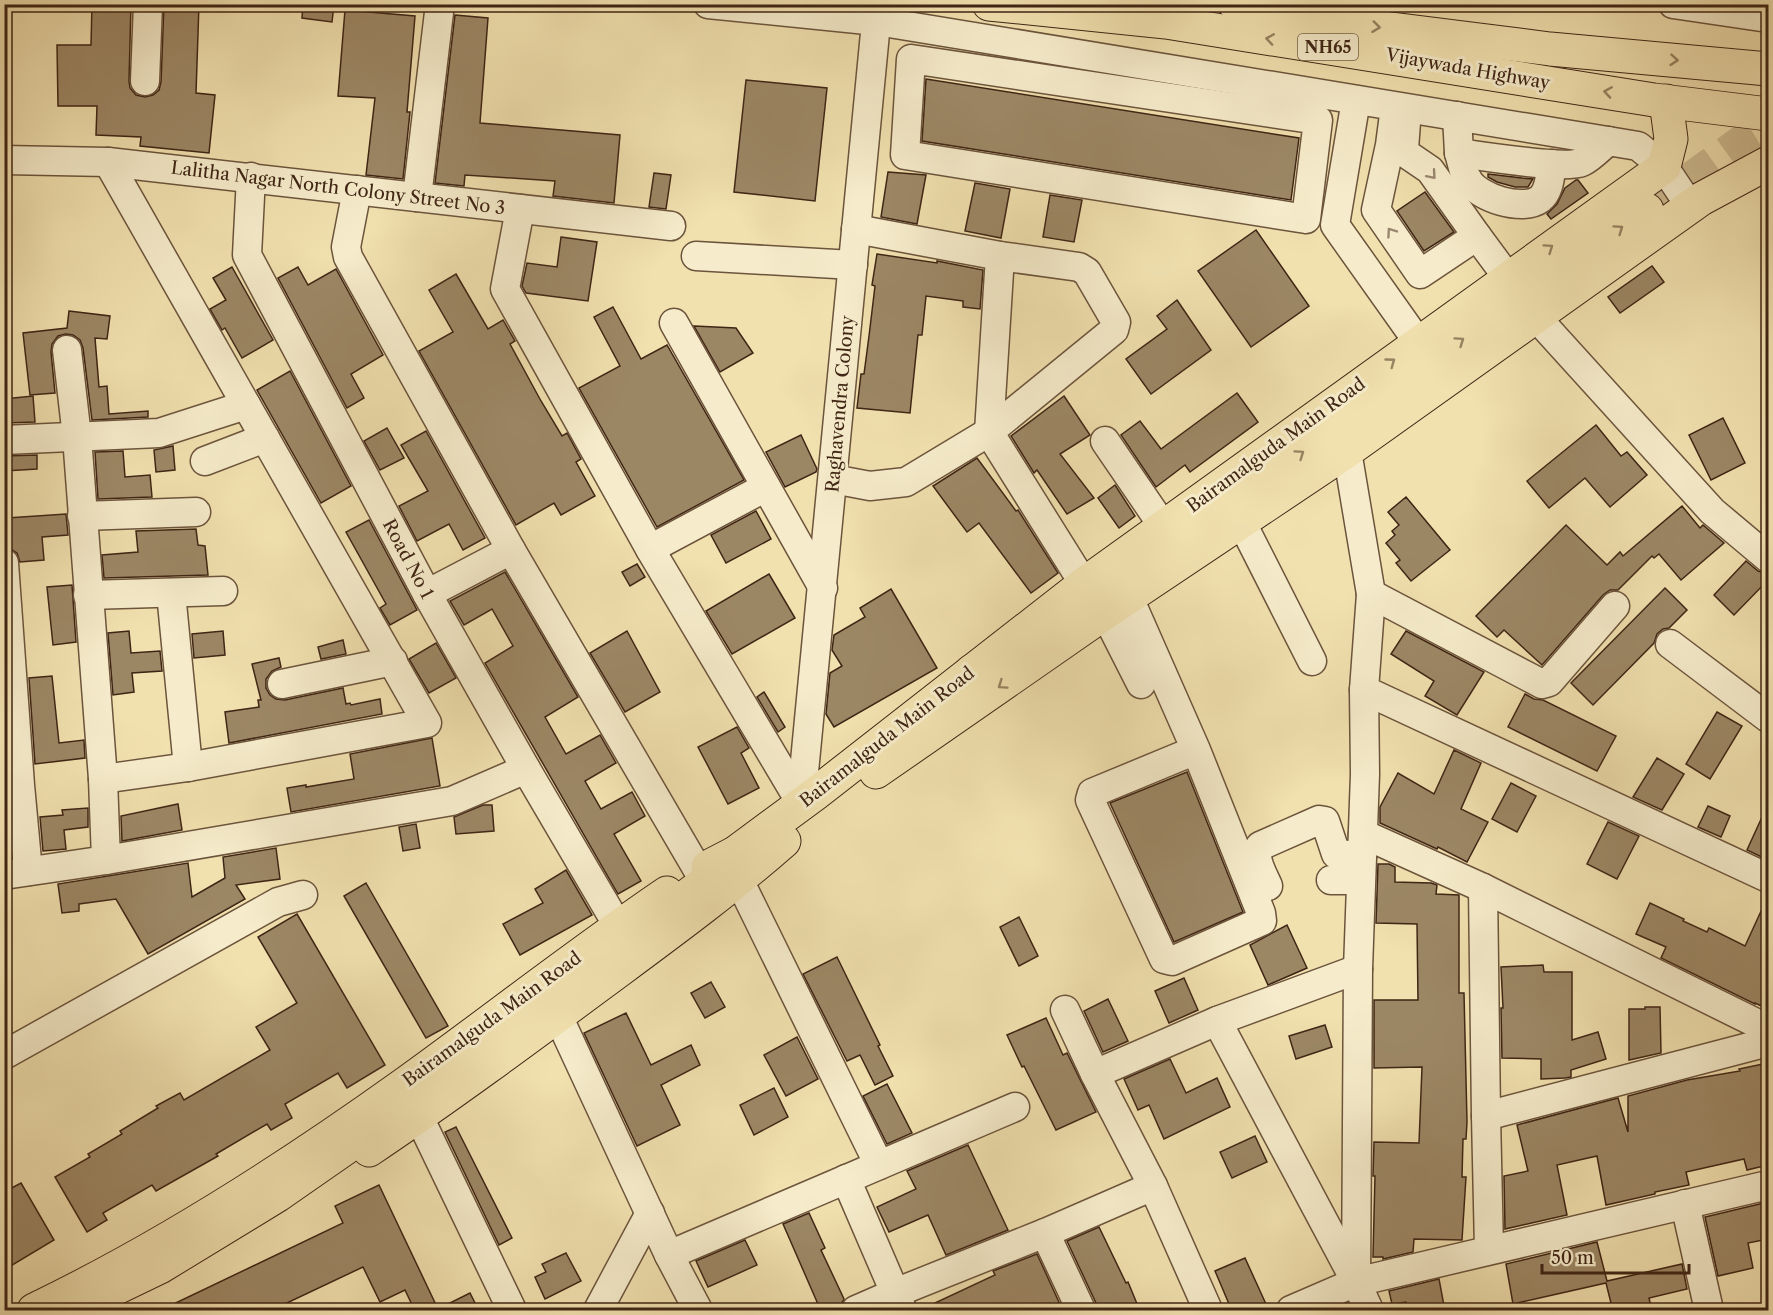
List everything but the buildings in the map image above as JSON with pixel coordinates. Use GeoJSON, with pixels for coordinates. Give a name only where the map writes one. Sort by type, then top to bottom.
{"type":"FeatureCollection","features":[{"type":"Feature","properties":{"kind":"main road","name":"Vijaywada Highway"},"geometry":{"type":"LineString","coordinates":[[988,4],[1166,22],[1666,101],[1768,114]]}},
{"type":"Feature","properties":{"kind":"main road","name":"Vijaywada Highway"},"geometry":{"type":"LineString","coordinates":[[1235,4],[1368,26],[1550,49],[1766,68]]}},
{"type":"Feature","properties":{"kind":"main road"},"geometry":{"type":"LineString","coordinates":[[1664,167],[1671,139],[1666,101]]}},
{"type":"Feature","properties":{"kind":"main road"},"geometry":{"type":"LineString","coordinates":[[105,1311],[168,1279],[239,1237],[419,1117],[558,1016],[737,867],[1117,605],[1242,523],[1690,206],[1768,163]]}},
{"type":"Feature","properties":{"kind":"main road","name":"Bairamalguda Main Road"},"geometry":{"type":"LineString","coordinates":[[34,1311],[162,1243],[282,1169],[402,1086],[618,926],[699,872],[737,867],[801,803],[1084,584],[1664,167]]}},
{"type":"Feature","properties":{"kind":"main road"},"geometry":{"type":"LineString","coordinates":[[972,671],[1041,638],[1647,210]]}},
{"type":"Feature","properties":{"kind":"main road"},"geometry":{"type":"LineString","coordinates":[[71,1311],[160,1267],[278,1194],[383,1122],[712,878],[737,867]]}},
{"type":"Feature","properties":{"kind":"street"},"geometry":{"type":"LineString","coordinates":[[145,81],[148,4]]}},
{"type":"Feature","properties":{"kind":"street"},"geometry":{"type":"LineString","coordinates":[[417,197],[440,4]]}},
{"type":"Feature","properties":{"kind":"street"},"geometry":{"type":"LineString","coordinates":[[708,4],[878,13],[1401,108],[1638,146],[1664,167],[1690,206]]}},
{"type":"Feature","properties":{"kind":"street"},"geometry":{"type":"LineString","coordinates":[[1673,4],[1768,18]]}},
{"type":"Feature","properties":{"kind":"street","name":"Raghavendra Colony"},"geometry":{"type":"LineString","coordinates":[[801,803],[878,13]]}},
{"type":"Feature","properties":{"kind":"street"},"geometry":{"type":"LineString","coordinates":[[873,54],[911,59],[1318,120],[1306,219],[905,155],[911,59]]}},
{"type":"Feature","properties":{"kind":"street"},"geometry":{"type":"LineString","coordinates":[[1356,100],[1335,225],[1418,342]]}},
{"type":"Feature","properties":{"kind":"street"},"geometry":{"type":"LineString","coordinates":[[1401,108],[1404,150],[1397,160],[1376,210],[1420,274],[1477,236]]}},
{"type":"Feature","properties":{"kind":"street"},"geometry":{"type":"LineString","coordinates":[[1456,116],[1459,153],[1468,180],[1487,197],[1524,206],[1541,199],[1548,189],[1551,164]]}},
{"type":"Feature","properties":{"kind":"street"},"geometry":{"type":"LineString","coordinates":[[1459,153],[1551,164],[1578,163],[1584,161],[1608,141]]}},
{"type":"Feature","properties":{"kind":"street","name":"Lalitha Nagar North Colony Street No 3"},"geometry":{"type":"LineString","coordinates":[[4,160],[108,162],[671,226]]}},
{"type":"Feature","properties":{"kind":"street"},"geometry":{"type":"LineString","coordinates":[[1397,160],[1430,170],[1508,278]]}},
{"type":"Feature","properties":{"kind":"street"},"geometry":{"type":"LineString","coordinates":[[103,779],[188,767],[427,723],[108,162]]}},
{"type":"Feature","properties":{"kind":"street","name":"Road No 1"},"geometry":{"type":"LineString","coordinates":[[251,177],[246,255],[427,594],[618,926]]}},
{"type":"Feature","properties":{"kind":"street"},"geometry":{"type":"LineString","coordinates":[[357,190],[346,247],[348,257],[512,549],[699,872]]}},
{"type":"Feature","properties":{"kind":"street"},"geometry":{"type":"LineString","coordinates":[[520,209],[505,289],[650,549],[801,803]]}},
{"type":"Feature","properties":{"kind":"street"},"geometry":{"type":"LineString","coordinates":[[832,478],[870,486],[906,482],[989,432],[1114,330],[1116,322],[1087,272],[1079,267],[1000,256],[856,229]]}},
{"type":"Feature","properties":{"kind":"street"},"geometry":{"type":"LineString","coordinates":[[696,256],[853,265]]}},
{"type":"Feature","properties":{"kind":"street"},"geometry":{"type":"LineString","coordinates":[[1000,256],[989,432],[1084,584]]}},
{"type":"Feature","properties":{"kind":"street"},"geometry":{"type":"LineString","coordinates":[[1536,317],[1712,511],[1768,558]]}},
{"type":"Feature","properties":{"kind":"street"},"geometry":{"type":"LineString","coordinates":[[674,322],[823,588]]}},
{"type":"Feature","properties":{"kind":"street"},"geometry":{"type":"LineString","coordinates":[[67,350],[77,437],[103,779],[106,860]]}},
{"type":"Feature","properties":{"kind":"street"},"geometry":{"type":"LineString","coordinates":[[4,440],[159,433],[246,405]]}},
{"type":"Feature","properties":{"kind":"street"},"geometry":{"type":"LineString","coordinates":[[205,461],[265,438]]}},
{"type":"Feature","properties":{"kind":"street"},"geometry":{"type":"LineString","coordinates":[[1105,441],[1163,526]]}},
{"type":"Feature","properties":{"kind":"street"},"geometry":{"type":"LineString","coordinates":[[1347,450],[1371,594],[1364,690],[1365,774],[1358,969],[1356,1282]]}},
{"type":"Feature","properties":{"kind":"street"},"geometry":{"type":"LineString","coordinates":[[650,549],[766,487]]}},
{"type":"Feature","properties":{"kind":"street"},"geometry":{"type":"LineString","coordinates":[[82,516],[196,512]]}},
{"type":"Feature","properties":{"kind":"street"},"geometry":{"type":"LineString","coordinates":[[1242,523],[1312,661]]}},
{"type":"Feature","properties":{"kind":"street"},"geometry":{"type":"LineString","coordinates":[[427,594],[512,549]]}},
{"type":"Feature","properties":{"kind":"street"},"geometry":{"type":"LineString","coordinates":[[4,563],[16,873],[106,860],[453,801],[526,769]]}},
{"type":"Feature","properties":{"kind":"street"},"geometry":{"type":"LineString","coordinates":[[88,595],[223,591]]}},
{"type":"Feature","properties":{"kind":"street"},"geometry":{"type":"LineString","coordinates":[[171,593],[188,767]]}},
{"type":"Feature","properties":{"kind":"street"},"geometry":{"type":"LineString","coordinates":[[1371,594],[1542,684],[1549,682],[1615,606]]}},
{"type":"Feature","properties":{"kind":"street"},"geometry":{"type":"LineString","coordinates":[[1117,605],[1141,684]]}},
{"type":"Feature","properties":{"kind":"street"},"geometry":{"type":"LineString","coordinates":[[1117,605],[1196,750],[1263,921],[1167,961],[1139,906],[1090,796],[1092,793],[1196,750]]}},
{"type":"Feature","properties":{"kind":"street"},"geometry":{"type":"LineString","coordinates":[[1670,644],[1768,718]]}},
{"type":"Feature","properties":{"kind":"street"},"geometry":{"type":"LineString","coordinates":[[282,684],[393,661]]}},
{"type":"Feature","properties":{"kind":"street"},"geometry":{"type":"LineString","coordinates":[[1364,690],[1768,878]]}},
{"type":"Feature","properties":{"kind":"street"},"geometry":{"type":"LineString","coordinates":[[1279,916],[1257,859],[1257,851],[1260,846],[1319,820],[1325,821],[1336,854],[1362,857],[1483,888],[1768,1029]]}},
{"type":"Feature","properties":{"kind":"street"},"geometry":{"type":"LineString","coordinates":[[1331,880],[1362,857]]}},
{"type":"Feature","properties":{"kind":"street"},"geometry":{"type":"LineString","coordinates":[[737,867],[879,1165]]}},
{"type":"Feature","properties":{"kind":"street"},"geometry":{"type":"LineString","coordinates":[[1483,888],[1489,1250]]}},
{"type":"Feature","properties":{"kind":"street"},"geometry":{"type":"LineString","coordinates":[[4,1055],[278,902],[303,895]]}},
{"type":"Feature","properties":{"kind":"street"},"geometry":{"type":"LineString","coordinates":[[1095,1074],[1217,1021],[1358,969]]}},
{"type":"Feature","properties":{"kind":"street"},"geometry":{"type":"LineString","coordinates":[[1065,1010],[1153,1186],[1209,1311]]}},
{"type":"Feature","properties":{"kind":"street"},"geometry":{"type":"LineString","coordinates":[[558,1016],[669,1255],[698,1311]]}},
{"type":"Feature","properties":{"kind":"street"},"geometry":{"type":"LineString","coordinates":[[1217,1021],[1356,1282],[1369,1311]]}},
{"type":"Feature","properties":{"kind":"street"},"geometry":{"type":"LineString","coordinates":[[1486,1116],[1768,1042]]}},
{"type":"Feature","properties":{"kind":"street"},"geometry":{"type":"LineString","coordinates":[[669,1255],[1015,1107]]}},
{"type":"Feature","properties":{"kind":"street"},"geometry":{"type":"LineString","coordinates":[[419,1117],[512,1311]]}},
{"type":"Feature","properties":{"kind":"street"},"geometry":{"type":"LineString","coordinates":[[846,1179],[899,1302]]}},
{"type":"Feature","properties":{"kind":"street"},"geometry":{"type":"LineString","coordinates":[[1291,1311],[1356,1282],[1768,1185]]}},
{"type":"Feature","properties":{"kind":"street"},"geometry":{"type":"LineString","coordinates":[[856,1311],[899,1302],[1045,1233],[1153,1186]]}},
{"type":"Feature","properties":{"kind":"street"},"geometry":{"type":"LineString","coordinates":[[1685,1204],[1709,1311]]}},
{"type":"Feature","properties":{"kind":"street"},"geometry":{"type":"LineString","coordinates":[[598,1311],[650,1213]]}},
{"type":"Feature","properties":{"kind":"street"},"geometry":{"type":"LineString","coordinates":[[1045,1233],[1081,1311]]}},
{"type":"Feature","properties":{"kind":"tunnel"},"geometry":{"type":"LineString","coordinates":[[1647,210],[1768,125]]}}]}
